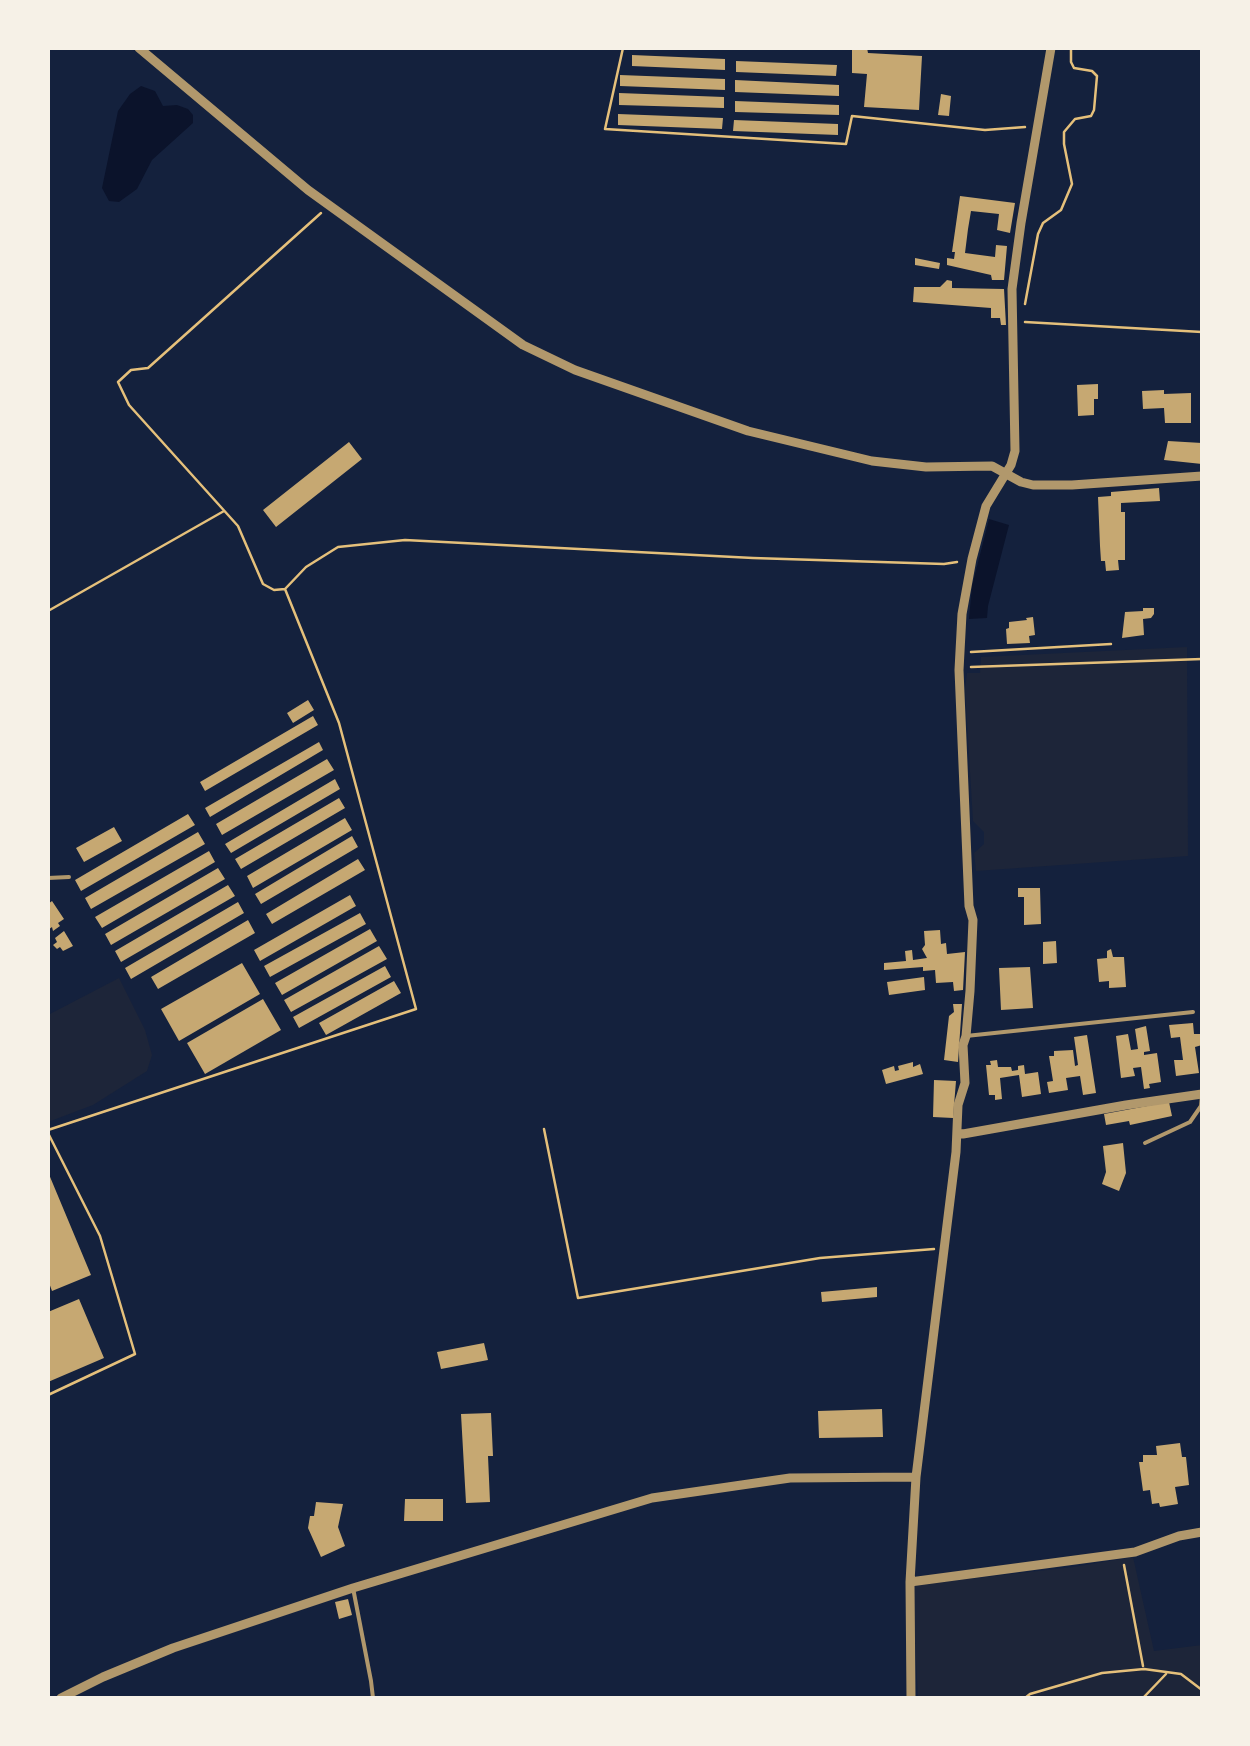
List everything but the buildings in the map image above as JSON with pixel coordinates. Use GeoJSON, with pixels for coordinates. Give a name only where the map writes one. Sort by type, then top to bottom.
{"type":"FeatureCollection","features":[{"type":"Feature","properties":{"kind":"street"},"geometry":{"type":"LineString","coordinates":[[139,48],[330,205],[523,345],[575,370],[748,431],[900,465],[992,466],[1034,485],[1072,486],[1202,476]]}},
{"type":"Feature","properties":{"kind":"street"},"geometry":{"type":"LineString","coordinates":[[911,1698],[910,1582],[916,1477],[945,1248],[958,1106],[964,1083],[963,1044],[973,925],[959,652],[962,614],[986,506],[1006,474],[1016,442],[1012,289],[1051,48]]}},
{"type":"Feature","properties":{"kind":"street"},"geometry":{"type":"LineString","coordinates":[[958,1133],[1202,1094]]}},
{"type":"Feature","properties":{"kind":"street"},"geometry":{"type":"LineString","coordinates":[[61,1698],[173,1648],[353,1588],[652,1498],[790,1478],[916,1477]]}},
{"type":"Feature","properties":{"kind":"street"},"geometry":{"type":"LineString","coordinates":[[910,1582],[1134,1552],[1202,1532]]}},
{"type":"Feature","properties":{"kind":"lane"},"geometry":{"type":"LineString","coordinates":[[48,878],[69,877]]}},
{"type":"Feature","properties":{"kind":"lane"},"geometry":{"type":"LineString","coordinates":[[966,1036],[1193,1012]]}},
{"type":"Feature","properties":{"kind":"lane"},"geometry":{"type":"LineString","coordinates":[[1145,1143],[1190,1122],[1201,1106],[1202,1094]]}},
{"type":"Feature","properties":{"kind":"lane"},"geometry":{"type":"LineString","coordinates":[[353,1588],[372,1698]]}},
{"type":"Feature","properties":{"kind":"path"},"geometry":{"type":"LineString","coordinates":[[623,48],[605,129],[846,144],[852,116],[985,130],[1038,126]]}},
{"type":"Feature","properties":{"kind":"path"},"geometry":{"type":"LineString","coordinates":[[1024,307],[1042,223],[1060,210],[1072,184],[1064,132],[1075,119],[1090,116],[1094,110],[1097,76],[1092,71],[1074,68],[1072,48]]}},
{"type":"Feature","properties":{"kind":"path"},"geometry":{"type":"LineString","coordinates":[[330,205],[148,368],[130,370],[118,382],[130,405],[238,526],[263,584],[274,590],[285,589],[306,567],[338,547],[405,540],[754,558],[944,564],[972,559]]}},
{"type":"Feature","properties":{"kind":"path"},"geometry":{"type":"LineString","coordinates":[[1026,323],[1202,332]]}},
{"type":"Feature","properties":{"kind":"path"},"geometry":{"type":"LineString","coordinates":[[48,611],[224,511]]}},
{"type":"Feature","properties":{"kind":"path"},"geometry":{"type":"LineString","coordinates":[[48,1395],[136,1354],[100,1236],[48,1131],[416,1008],[339,724],[285,589]]}},
{"type":"Feature","properties":{"kind":"path"},"geometry":{"type":"LineString","coordinates":[[959,652],[1111,644]]}},
{"type":"Feature","properties":{"kind":"path"},"geometry":{"type":"LineString","coordinates":[[960,667],[1202,659]]}},
{"type":"Feature","properties":{"kind":"path"},"geometry":{"type":"LineString","coordinates":[[544,1129],[578,1298],[820,1258],[945,1248]]}},
{"type":"Feature","properties":{"kind":"path"},"geometry":{"type":"LineString","coordinates":[[1122,1554],[1144,1669]]}},
{"type":"Feature","properties":{"kind":"path"},"geometry":{"type":"LineString","coordinates":[[1025,1698],[1102,1673],[1144,1669],[1181,1674],[1202,1690]]}},
{"type":"Feature","properties":{"kind":"path"},"geometry":{"type":"LineString","coordinates":[[1143,1698],[1168,1672]]}},
{"type":"Feature","properties":{"kind":"path"},"geometry":{"type":"LineString","coordinates":[[1038,1691],[1039,1698]]}},
{"type":"Feature","properties":{"kind":"shaded area"},"geometry":{"type":"Polygon","coordinates":[[[141,86],[155,91],[163,106],[188,109],[193,123],[152,160],[137,189],[119,202],[109,201],[102,188],[118,111],[141,86]]]}},
{"type":"Feature","properties":{"kind":"shaded area"},"geometry":{"type":"Polygon","coordinates":[[[989,519],[1009,525],[987,618],[969,619],[972,586],[989,519]]]}},
{"type":"Feature","properties":{"kind":"shaded area"},"geometry":{"type":"Polygon","coordinates":[[[1187,647],[1188,856],[976,871],[974,853],[984,844],[984,832],[973,821],[965,689],[967,673],[980,673],[981,657],[1187,647]]]}},
{"type":"Feature","properties":{"kind":"shaded area"},"geometry":{"type":"Polygon","coordinates":[[[119,978],[145,1030],[152,1055],[147,1071],[93,1105],[48,1122],[48,1015],[119,978]]]}},
{"type":"Feature","properties":{"kind":"shaded area"},"geometry":{"type":"Polygon","coordinates":[[[1133,1557],[1154,1651],[1202,1645],[1202,1698],[918,1698],[915,1585],[1133,1557]]]}}]}
